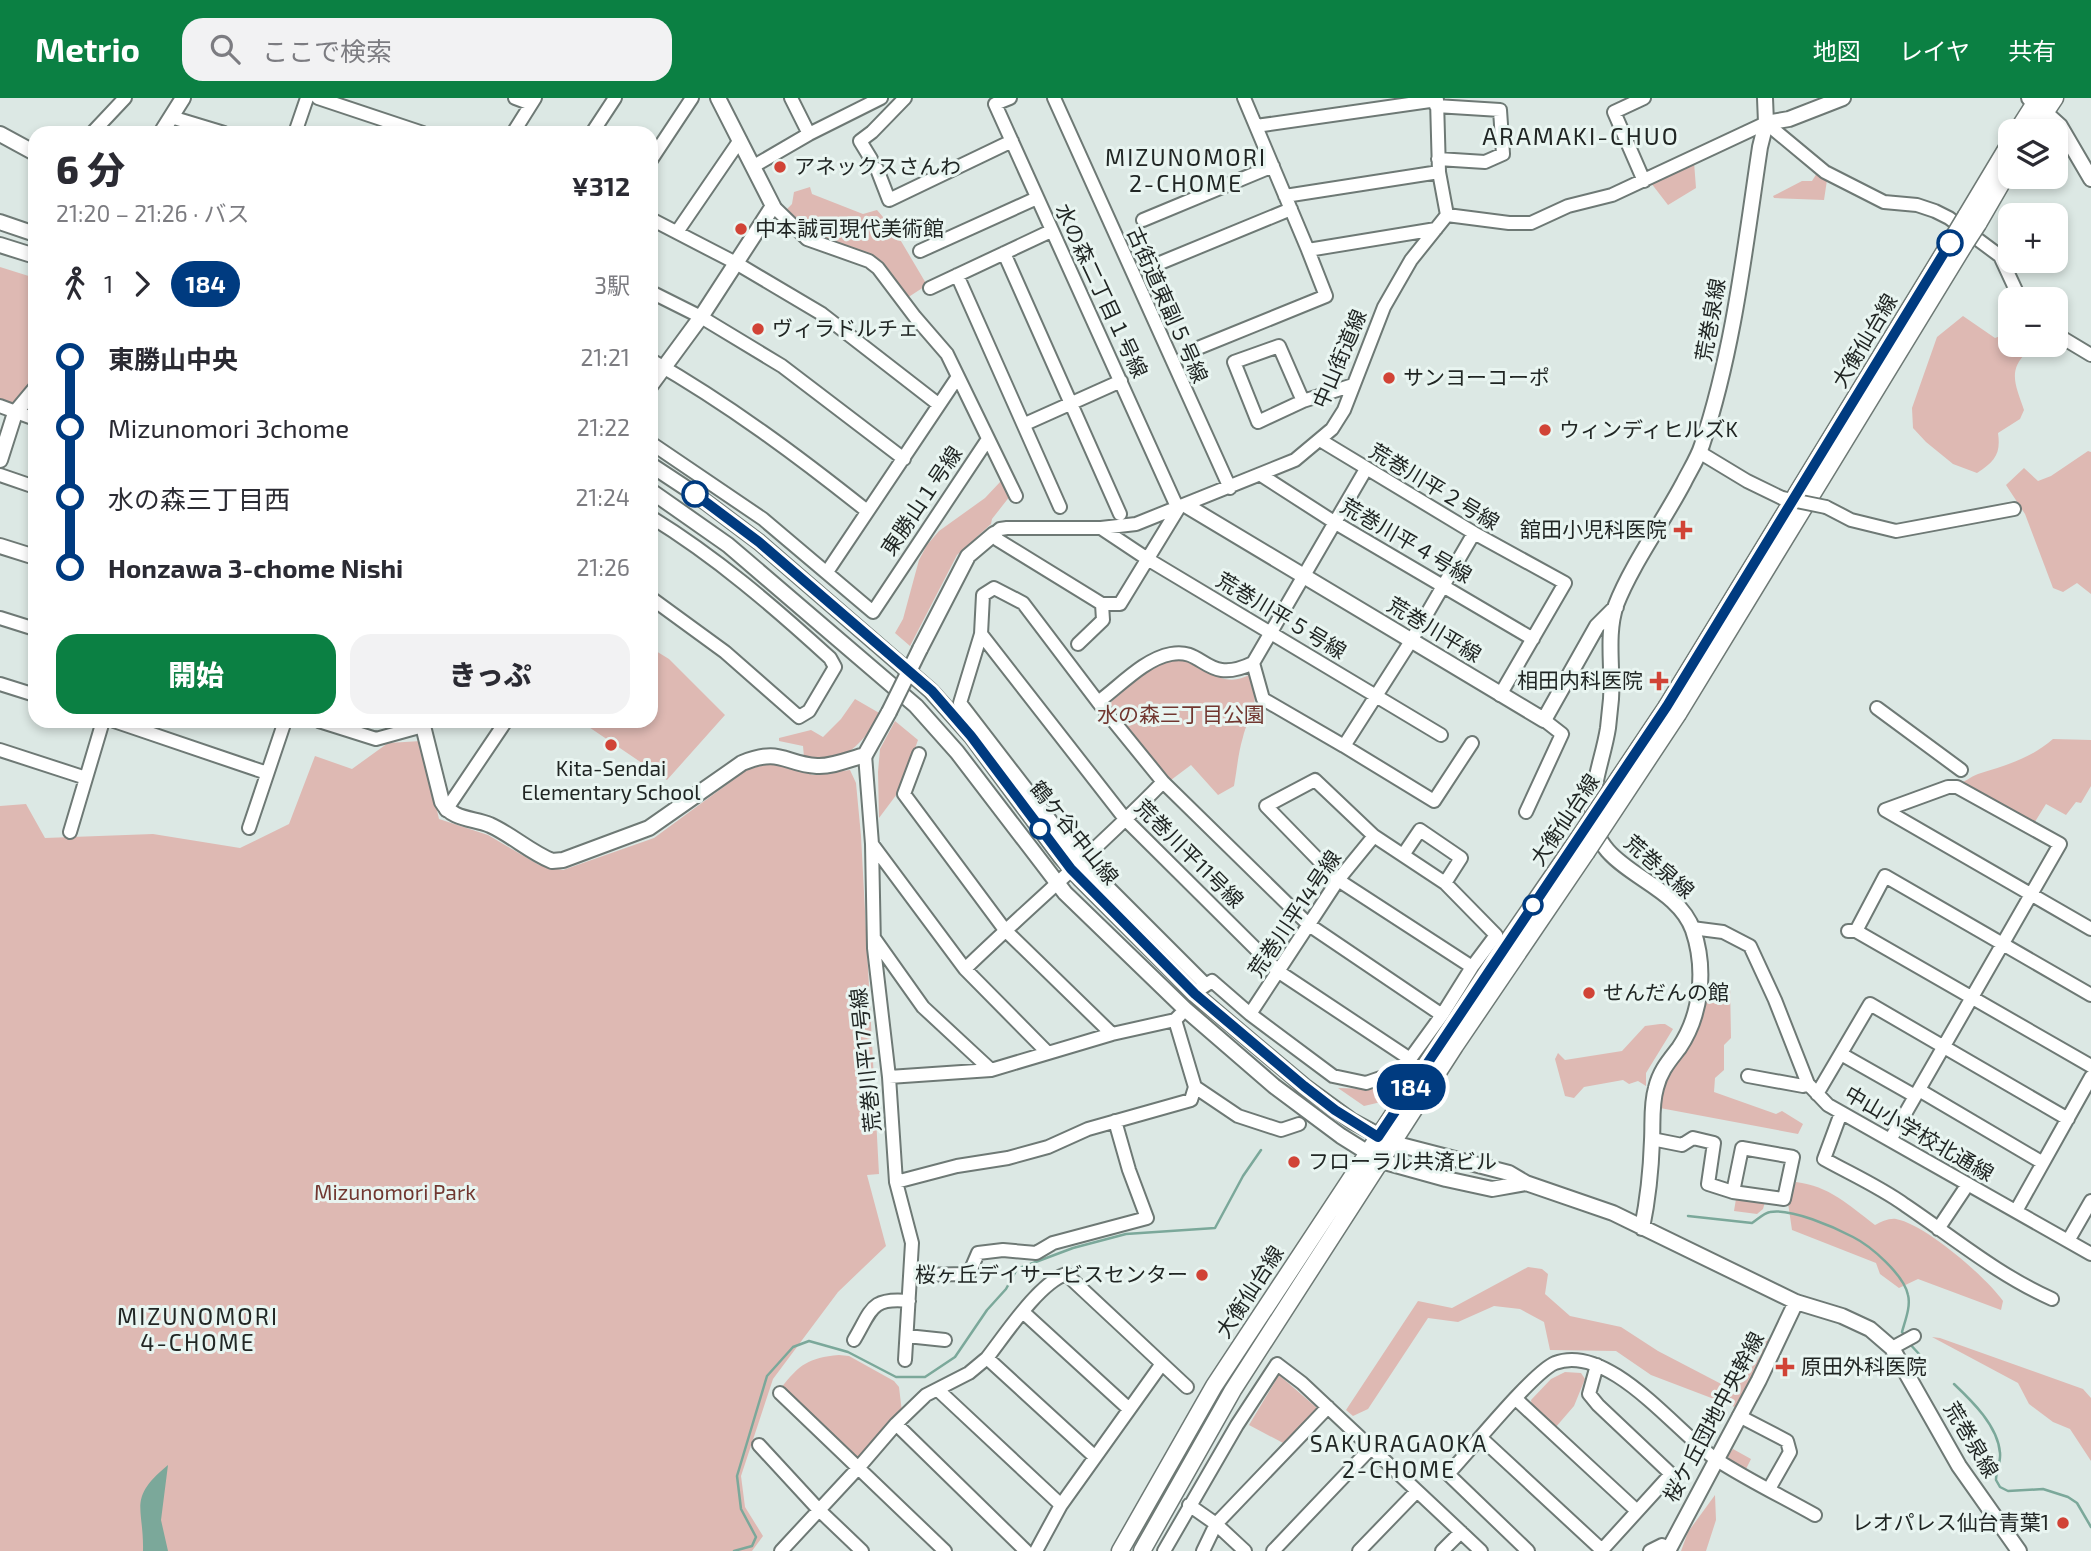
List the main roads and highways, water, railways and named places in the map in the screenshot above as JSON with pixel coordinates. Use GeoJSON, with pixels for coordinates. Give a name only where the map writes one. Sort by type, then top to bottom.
{"type":"FeatureCollection","features":[{"type":"Feature","properties":{"kind":"main road"},"geometry":{"type":"LineString","coordinates":[[2027,119],[2041,102]]}},
{"type":"Feature","properties":{"kind":"main road"},"geometry":{"type":"LineString","coordinates":[[2036,119],[2041,102]]}},
{"type":"Feature","properties":{"kind":"main road","name":"大衡仙台線"},"geometry":{"type":"LineString","coordinates":[[1142,1551],[1233,1390],[1385,1140],[1673,710],[1967,240],[1972,220],[1998,167]]}},
{"type":"Feature","properties":{"kind":"main road","name":"大衡仙台線"},"geometry":{"type":"LineString","coordinates":[[1972,220],[1998,185]]}},
{"type":"Feature","properties":{"kind":"main road","name":"大衡仙台線"},"geometry":{"type":"LineString","coordinates":[[1120,1551],[1214,1386],[1375,1157]]}},
{"type":"Feature","properties":{"kind":"waterway"},"geometry":{"type":"LineString","coordinates":[[734,1551],[752,1546],[756,1537],[741,1509],[737,1476],[767,1376],[793,1347],[809,1341],[848,1352],[896,1377],[925,1377],[955,1357],[987,1310],[1006,1289],[1017,1269],[1073,1248],[1126,1234],[1215,1228],[1243,1176],[1261,1150]]}},
{"type":"Feature","properties":{"kind":"waterway"},"geometry":{"type":"LineString","coordinates":[[1688,1216],[1752,1223],[1768,1213],[1789,1213],[1853,1237],[1886,1262],[1905,1287],[1909,1304],[1902,1332],[1905,1336]]}},
{"type":"Feature","properties":{"kind":"waterway"},"geometry":{"type":"LineString","coordinates":[[1908,1342],[1920,1355]]}},
{"type":"Feature","properties":{"kind":"waterway"},"geometry":{"type":"LineString","coordinates":[[1954,1384],[1983,1415],[1994,1433],[2000,1453],[1996,1480],[2000,1487],[2008,1491],[2043,1489],[2068,1497],[2077,1503],[2091,1527]]}},
{"type":"Feature","properties":{"kind":"place","name":"アネックスさんわ"},"geometry":{"type":"Point","coordinates":[780,167]}},
{"type":"Feature","properties":{"kind":"place","name":"中本誠司現代美術館"},"geometry":{"type":"Point","coordinates":[741,229]}},
{"type":"Feature","properties":{"kind":"place","name":"ヴィラドルチェ"},"geometry":{"type":"Point","coordinates":[758,329]}},
{"type":"Feature","properties":{"kind":"place","name":"サンヨーコーポ"},"geometry":{"type":"Point","coordinates":[1389,378]}},
{"type":"Feature","properties":{"kind":"place","name":"ウィンディヒルズK"},"geometry":{"type":"Point","coordinates":[1545,430]}},
{"type":"Feature","properties":{"kind":"place","name":"舘田小児科医院"},"geometry":{"type":"Point","coordinates":[1683,530]}},
{"type":"Feature","properties":{"kind":"place","name":"相田内科医院"},"geometry":{"type":"Point","coordinates":[1659,681]}},
{"type":"Feature","properties":{"kind":"place","name":"Kita-Sendai Elementary School"},"geometry":{"type":"Point","coordinates":[611,745]}},
{"type":"Feature","properties":{"kind":"place","name":"せんだんの館"},"geometry":{"type":"Point","coordinates":[1589,993]}},
{"type":"Feature","properties":{"kind":"place","name":"フローラル共済ビル"},"geometry":{"type":"Point","coordinates":[1294,1162]}},
{"type":"Feature","properties":{"kind":"place","name":"桜ヶ丘デイサービスセンター"},"geometry":{"type":"Point","coordinates":[1202,1275]}},
{"type":"Feature","properties":{"kind":"place","name":"原田外科医院"},"geometry":{"type":"Point","coordinates":[1785,1367]}},
{"type":"Feature","properties":{"kind":"place","name":"レオパレス仙台青葉1"},"geometry":{"type":"Point","coordinates":[2063,1523]}},
{"type":"Feature","properties":{"kind":"district","name":"ARAMAKI-CHUO"},"geometry":{"type":"Point","coordinates":[1581,137]}},
{"type":"Feature","properties":{"kind":"district","name":"MIZUNOMORI 2-CHOME"},"geometry":{"type":"Point","coordinates":[1186,171]}},
{"type":"Feature","properties":{"kind":"district","name":"MIZUNOMORI 4-CHOME"},"geometry":{"type":"Point","coordinates":[198,1330]}},
{"type":"Feature","properties":{"kind":"district","name":"SAKURAGAOKA 2-CHOME"},"geometry":{"type":"Point","coordinates":[1399,1457]}},
{"type":"Feature","properties":{"kind":"park label","name":"水の森三丁目公園"},"geometry":{"type":"Point","coordinates":[1181,715]}},
{"type":"Feature","properties":{"kind":"park label","name":"Mizunomori Park"},"geometry":{"type":"Point","coordinates":[395,1193]}}]}
